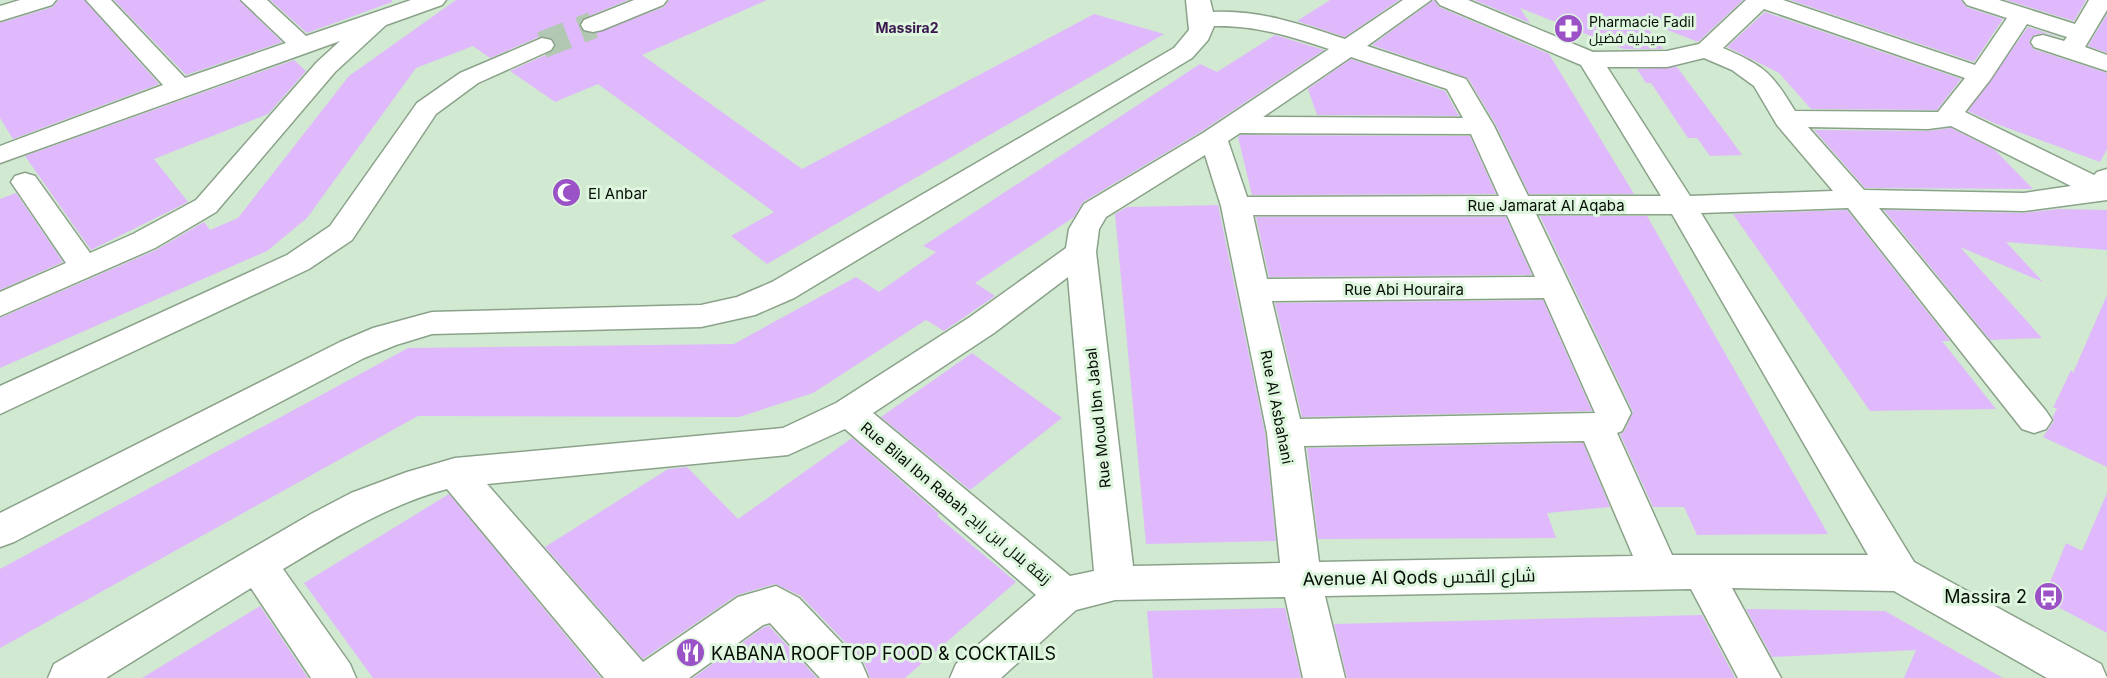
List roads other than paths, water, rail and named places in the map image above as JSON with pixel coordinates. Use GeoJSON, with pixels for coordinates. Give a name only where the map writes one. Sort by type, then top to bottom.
{"type":"FeatureCollection","features":[{"type":"Feature","properties":{"kind":"street"},"geometry":{"type":"LineString","coordinates":[[0,14],[44,0]]}},
{"type":"Feature","properties":{"kind":"street"},"geometry":{"type":"LineString","coordinates":[[98,0],[180,88]]}},
{"type":"Feature","properties":{"kind":"street"},"geometry":{"type":"LineString","coordinates":[[253,0],[303,46]]}},
{"type":"Feature","properties":{"kind":"street"},"geometry":{"type":"LineString","coordinates":[[85,268],[12,187],[0,154],[180,88],[434,0]]}},
{"type":"Feature","properties":{"kind":"street"},"geometry":{"type":"LineString","coordinates":[[593,25],[655,0]]}},
{"type":"Feature","properties":{"kind":"street","name":"Rue Moud Ibn Jabal"},"geometry":{"type":"LineString","coordinates":[[1115,583],[1081,252],[1084,229],[1094,211],[1222,132],[1419,0]]}},
{"type":"Feature","properties":{"kind":"street"},"geometry":{"type":"LineString","coordinates":[[1448,0],[1590,60],[1666,58],[1707,50],[1760,0],[1981,75]]}},
{"type":"Feature","properties":{"kind":"street"},"geometry":{"type":"LineString","coordinates":[[1976,0],[2016,23],[2075,42],[2107,63]]}},
{"type":"Feature","properties":{"kind":"street"},"geometry":{"type":"LineString","coordinates":[[2075,42],[2102,6]]}},
{"type":"Feature","properties":{"kind":"street"},"geometry":{"type":"LineString","coordinates":[[0,531],[352,350],[384,336],[432,323],[701,316],[744,307],[783,290],[1153,72],[1197,40],[1204,25],[1201,10],[1257,20],[1457,84],[1481,126],[1613,413],[1609,422],[1596,427],[1285,433]]}},
{"type":"Feature","properties":{"kind":"street"},"geometry":{"type":"LineString","coordinates":[[0,305],[144,241],[206,206],[326,67],[378,19]]}},
{"type":"Feature","properties":{"kind":"street"},"geometry":{"type":"LineString","coordinates":[[1786,119],[1928,121],[1946,119],[1981,75],[2016,23]]}},
{"type":"Feature","properties":{"kind":"street"},"geometry":{"type":"LineString","coordinates":[[0,401],[298,262],[341,233],[426,109],[469,78],[542,45]]}},
{"type":"Feature","properties":{"kind":"street"},"geometry":{"type":"LineString","coordinates":[[1707,50],[1741,65],[1764,81],[1786,119],[1856,199],[2034,420]]}},
{"type":"Feature","properties":{"kind":"street"},"geometry":{"type":"LineString","coordinates":[[1590,60],[1681,205],[1900,574],[2086,678]]}},
{"type":"Feature","properties":{"kind":"street"},"geometry":{"type":"LineString","coordinates":[[1951,115],[2105,187]]}},
{"type":"Feature","properties":{"kind":"street"},"geometry":{"type":"LineString","coordinates":[[1222,132],[1481,126]]}},
{"type":"Feature","properties":{"kind":"street","name":"Rue Al Asbahani"},"geometry":{"type":"LineString","coordinates":[[1222,132],[1285,433],[1301,579],[1324,678]]}},
{"type":"Feature","properties":{"kind":"street","name":"Rue Jamarat Al Aqaba"},"geometry":{"type":"LineString","coordinates":[[1236,206],[1681,205],[1856,199],[2024,202],[2105,187]]}},
{"type":"Feature","properties":{"kind":"street"},"geometry":{"type":"LineString","coordinates":[[69,678],[257,564],[373,498],[417,481],[455,473],[788,441],[848,412],[982,325],[1081,252]]}},
{"type":"Feature","properties":{"kind":"street","name":"Rue Abi Houraira"},"geometry":{"type":"LineString","coordinates":[[1254,290],[1554,287]]}},
{"type":"Feature","properties":{"kind":"street","name":"Rue Bilal Ibn Rabah زنقة بلال ابن رابح"},"geometry":{"type":"LineString","coordinates":[[848,412],[1064,595]]}},
{"type":"Feature","properties":{"kind":"street"},"geometry":{"type":"LineString","coordinates":[[1596,427],[1660,572]]}},
{"type":"Feature","properties":{"kind":"street"},"geometry":{"type":"LineString","coordinates":[[455,473],[630,678]]}},
{"type":"Feature","properties":{"kind":"street"},"geometry":{"type":"LineString","coordinates":[[257,564],[335,678]]}},
{"type":"Feature","properties":{"kind":"street","name":"Avenue Al Qods شارع القدس"},"geometry":{"type":"LineString","coordinates":[[971,678],[1064,595],[1115,583],[1660,572],[1844,571],[1900,574]]}},
{"type":"Feature","properties":{"kind":"street"},"geometry":{"type":"LineString","coordinates":[[1702,572],[1760,678]]}},
{"type":"Feature","properties":{"kind":"street"},"geometry":{"type":"LineString","coordinates":[[654,678],[752,610],[776,604],[848,678]]}},
{"type":"Feature","properties":{"kind":"tunnel"},"geometry":{"type":"LineString","coordinates":[[542,45],[593,25]]}},
{"type":"Feature","properties":{"kind":"place","name":"Pharmacie Fadil صيدلية فضيل"},"geometry":{"type":"Point","coordinates":[1568,29]}},
{"type":"Feature","properties":{"kind":"place","name":"El Anbar"},"geometry":{"type":"Point","coordinates":[567,193]}},
{"type":"Feature","properties":{"kind":"place","name":"Massira 2"},"geometry":{"type":"Point","coordinates":[2048,596]}},
{"type":"Feature","properties":{"kind":"place","name":"KABANA ROOFTOP FOOD & COCKTAILS"},"geometry":{"type":"Point","coordinates":[690,653]}},
{"type":"Feature","properties":{"kind":"district","name":"Massira2"},"geometry":{"type":"Point","coordinates":[907,27]}}]}
